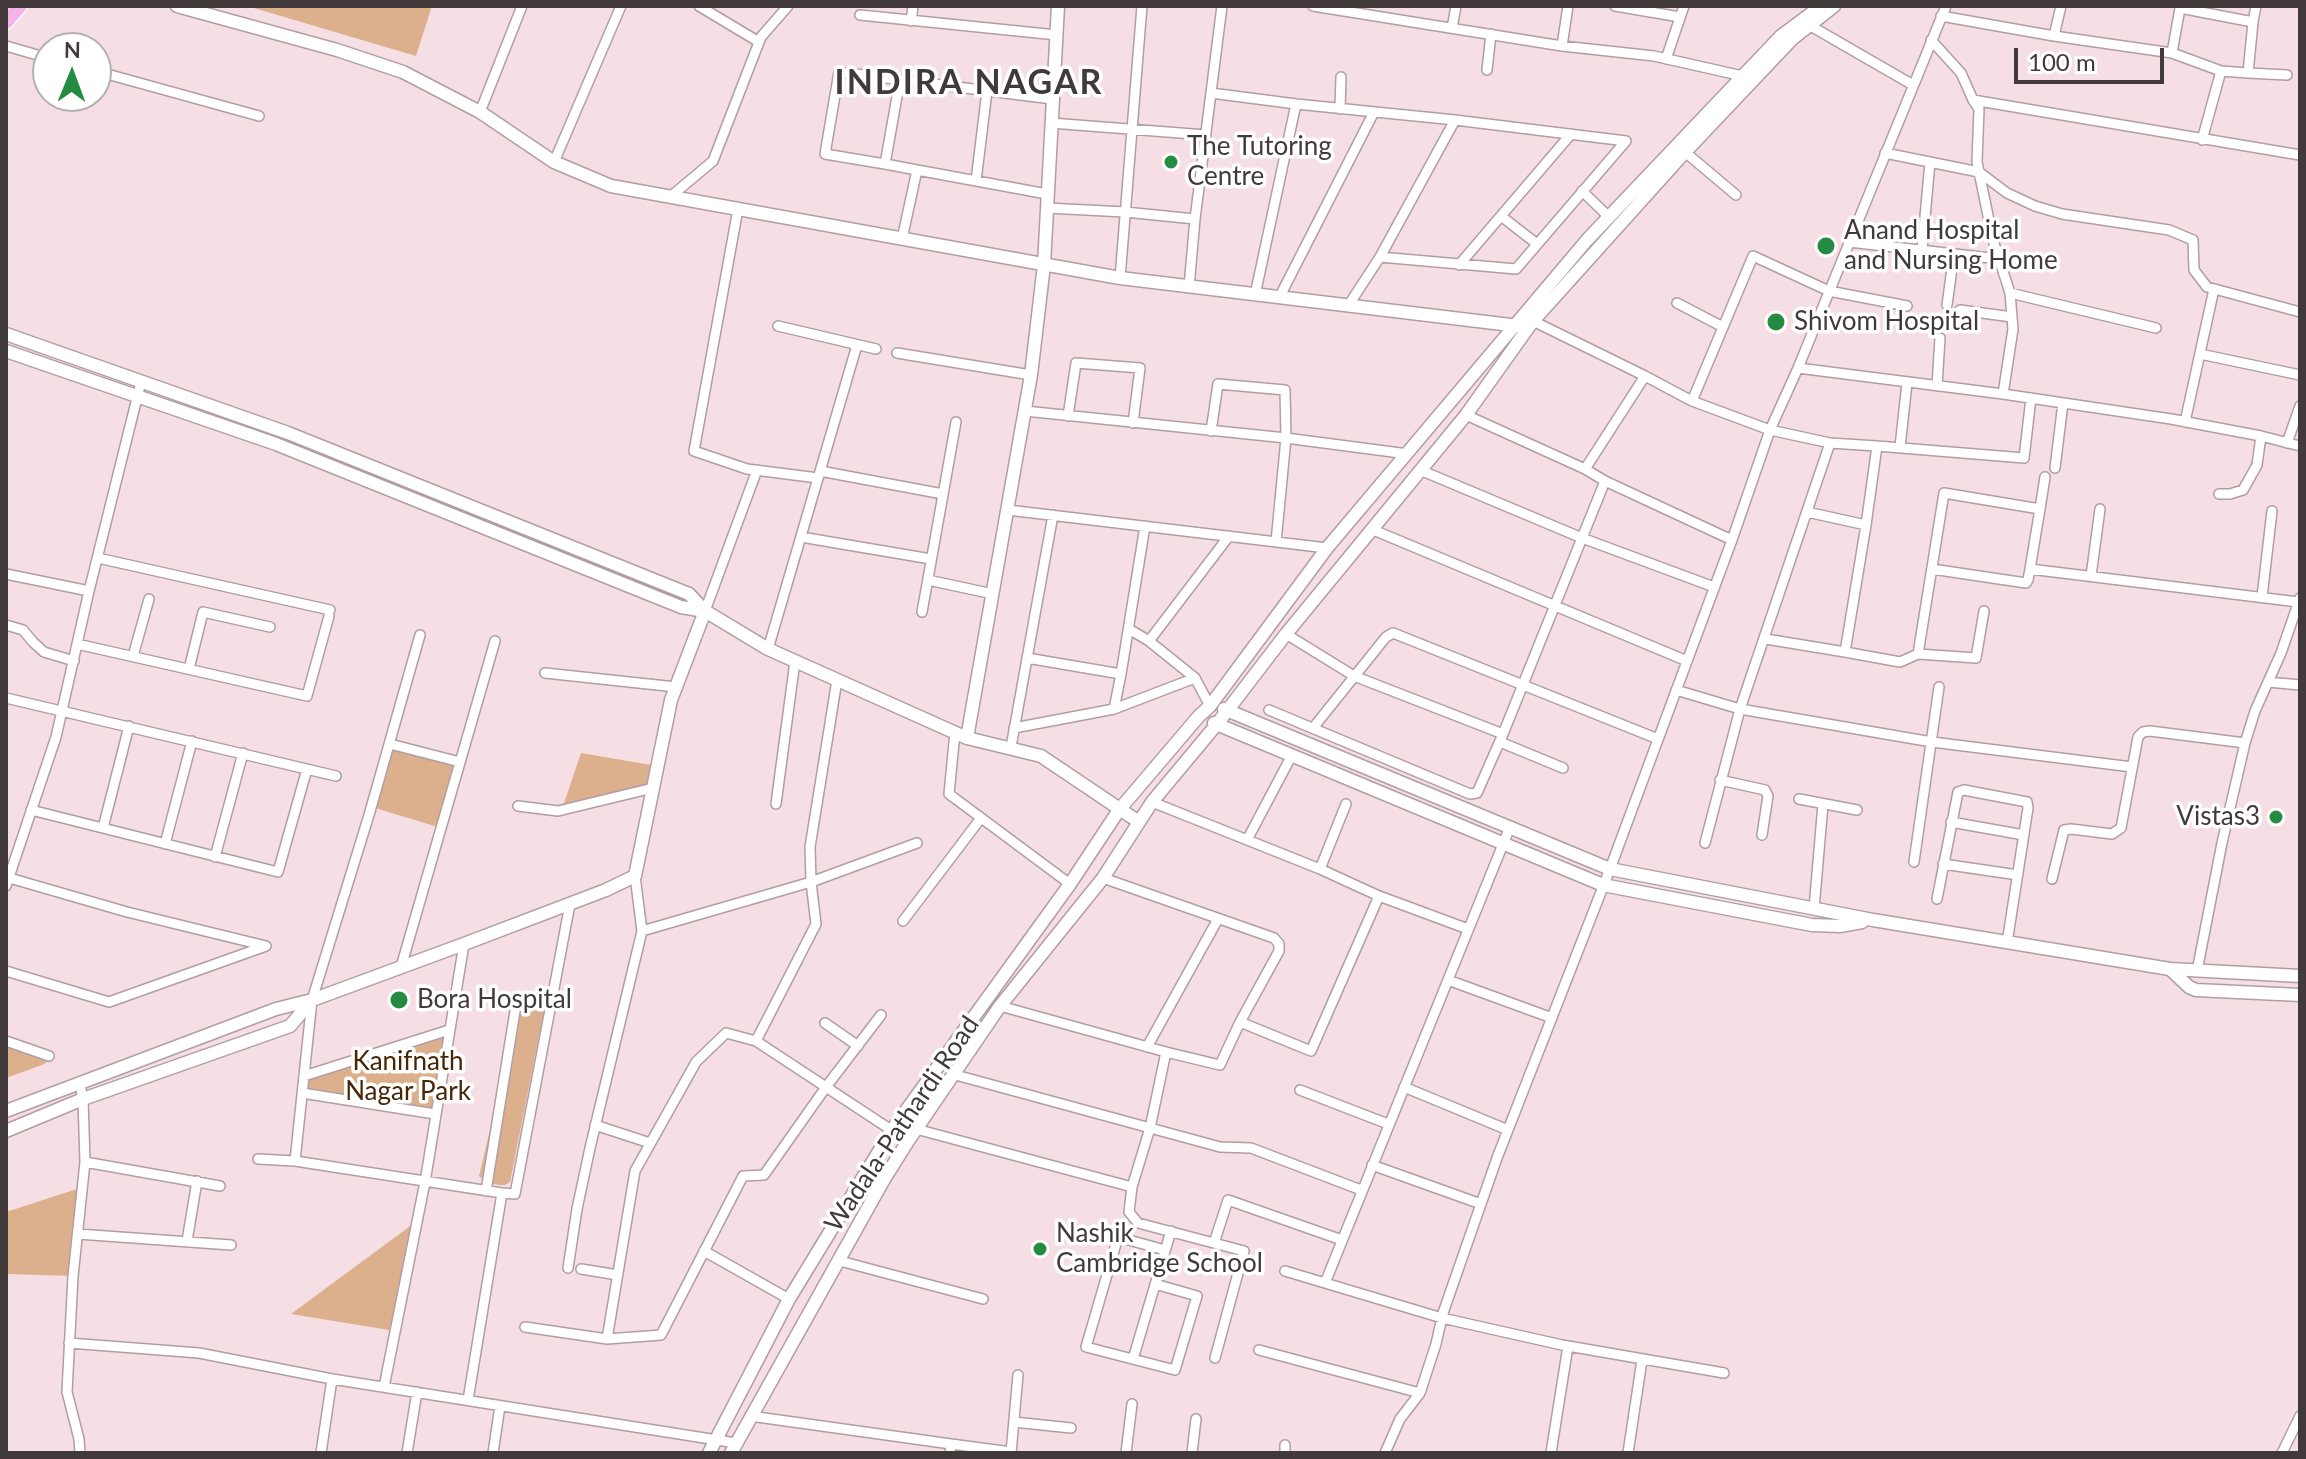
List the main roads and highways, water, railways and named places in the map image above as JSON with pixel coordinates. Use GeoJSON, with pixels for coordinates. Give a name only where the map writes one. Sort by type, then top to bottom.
{"type":"FeatureCollection","features":[{"type":"Feature","properties":{"kind":"main road"},"geometry":{"type":"LineString","coordinates":[[6,22],[20,6]]}},
{"type":"Feature","properties":{"kind":"main road"},"geometry":{"type":"LineString","coordinates":[[177,6],[337,50],[403,72],[480,112],[554,162],[611,186],[1120,278],[1525,325]]}},
{"type":"Feature","properties":{"kind":"main road"},"geometry":{"type":"LineString","coordinates":[[961,735],[993,594],[1031,375],[1044,265],[1058,6]]}},
{"type":"Feature","properties":{"kind":"main road"},"geometry":{"type":"LineString","coordinates":[[1525,325],[1685,152],[1781,36],[1821,6]]}},
{"type":"Feature","properties":{"kind":"main road"},"geometry":{"type":"LineString","coordinates":[[1525,325],[1609,217],[1749,77],[1834,6]]}},
{"type":"Feature","properties":{"kind":"main road","name":"Wadala-Pathardi Road"},"geometry":{"type":"LineString","coordinates":[[733,1448],[883,1181],[952,1074],[1000,1006],[1103,878],[1152,802],[1466,415],[1525,325]]}},
{"type":"Feature","properties":{"kind":"main road","name":"Wadala-Pathardi Road"},"geometry":{"type":"LineString","coordinates":[[709,1453],[789,1299],[895,1125],[1070,884],[1119,810],[1210,706],[1327,548],[1525,325]]}},
{"type":"Feature","properties":{"kind":"main road"},"geometry":{"type":"LineString","coordinates":[[6,334],[288,433],[689,594],[705,611],[768,649],[961,735],[1041,756],[1139,822]]}},
{"type":"Feature","properties":{"kind":"main road"},"geometry":{"type":"LineString","coordinates":[[6,351],[276,444],[681,607],[705,611]]}},
{"type":"Feature","properties":{"kind":"main road"},"geometry":{"type":"LineString","coordinates":[[6,1111],[276,1009],[312,1000],[464,944],[635,876],[671,700],[705,611]]}},
{"type":"Feature","properties":{"kind":"main road"},"geometry":{"type":"LineString","coordinates":[[1210,706],[1229,709],[1610,869],[1873,920],[2170,969],[2300,976]]}},
{"type":"Feature","properties":{"kind":"main road"},"geometry":{"type":"LineString","coordinates":[[1199,716],[1603,885],[1812,925],[1840,926],[1873,920]]}},
{"type":"Feature","properties":{"kind":"main road"},"geometry":{"type":"LineString","coordinates":[[2170,969],[2196,990],[2300,995]]}},
{"type":"Feature","properties":{"kind":"main road"},"geometry":{"type":"LineString","coordinates":[[6,1131],[83,1099],[290,1026],[312,1000]]}},
{"type":"Feature","properties":{"kind":"place","name":"The Tutoring Centre"},"geometry":{"type":"Point","coordinates":[1171,162]}},
{"type":"Feature","properties":{"kind":"place","name":"Anand Hospital and Nursing Home"},"geometry":{"type":"Point","coordinates":[1826,246]}},
{"type":"Feature","properties":{"kind":"place","name":"Shivom Hospital"},"geometry":{"type":"Point","coordinates":[1776,322]}},
{"type":"Feature","properties":{"kind":"place","name":"Vistas3"},"geometry":{"type":"Point","coordinates":[2276,817]}},
{"type":"Feature","properties":{"kind":"place","name":"Bora Hospital"},"geometry":{"type":"Point","coordinates":[399,1000]}},
{"type":"Feature","properties":{"kind":"place","name":"Nashik Cambridge School"},"geometry":{"type":"Point","coordinates":[1040,1249]}},
{"type":"Feature","properties":{"kind":"district","name":"INDIRA NAGAR"},"geometry":{"type":"Point","coordinates":[969,83]}},
{"type":"Feature","properties":{"kind":"park label","name":"Kanifnath Nagar Park"},"geometry":{"type":"Point","coordinates":[408,1077]}}]}
